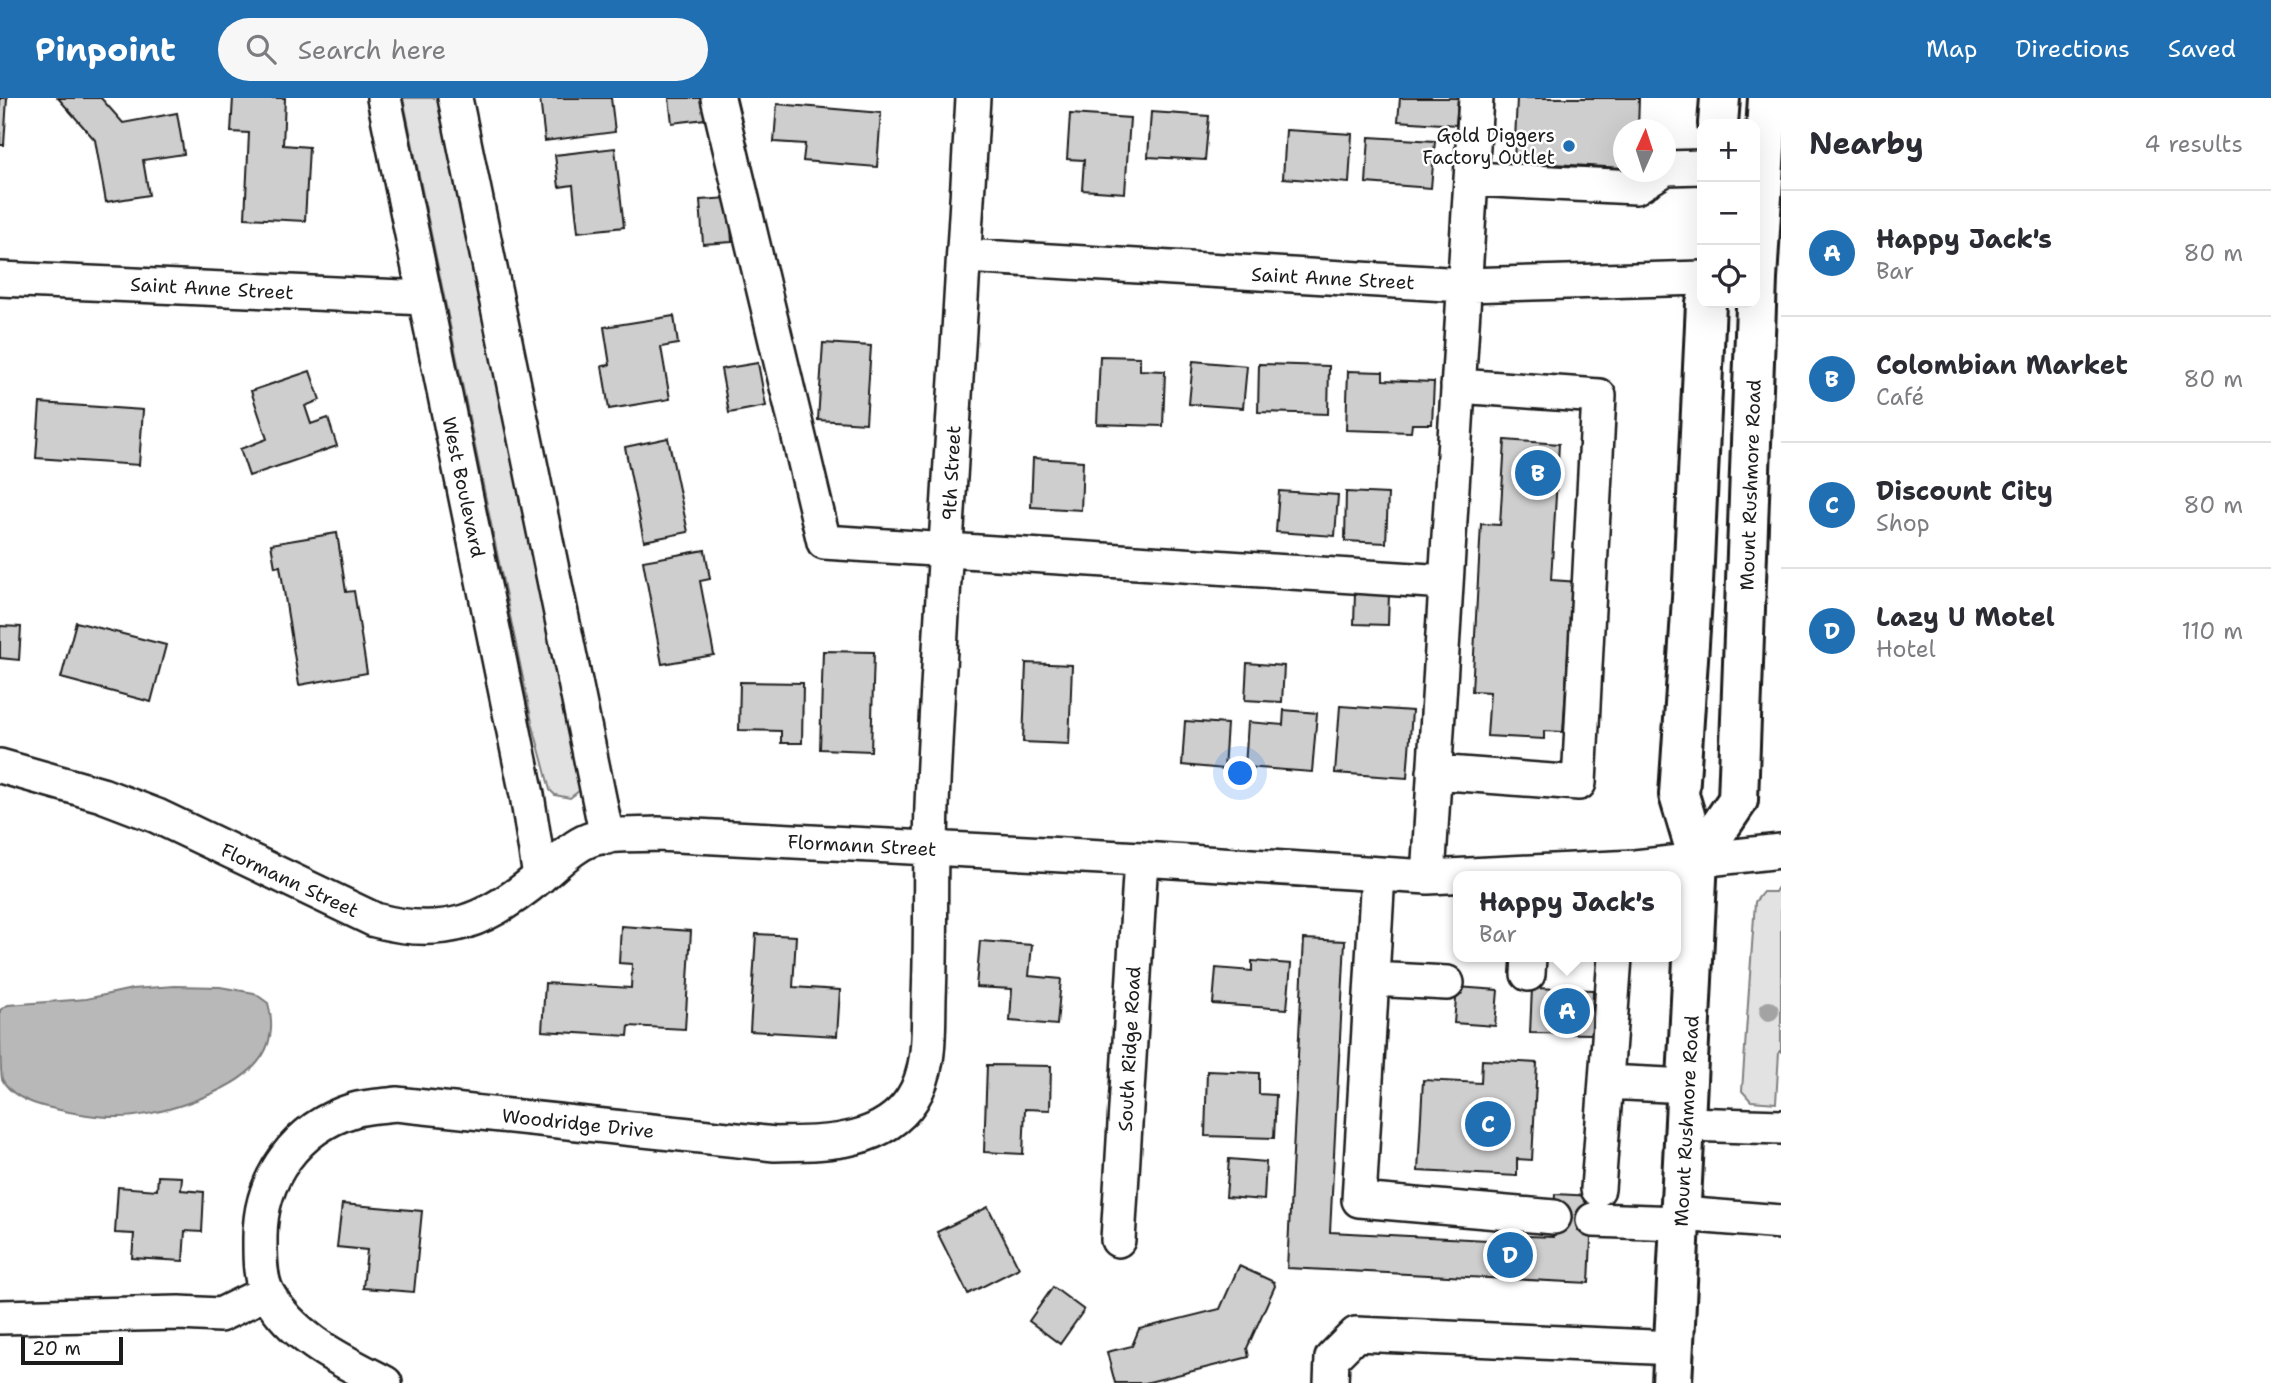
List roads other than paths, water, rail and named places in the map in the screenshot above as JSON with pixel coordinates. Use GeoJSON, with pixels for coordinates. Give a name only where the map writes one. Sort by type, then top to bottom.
{"type":"FeatureCollection","features":[{"type":"Feature","properties":{"kind":"highway"},"geometry":{"type":"LineString","coordinates":[[1718,119],[1720,98]]}},
{"type":"Feature","properties":{"kind":"highway","name":"Mount Rushmore Road"},"geometry":{"type":"LineString","coordinates":[[1698,859],[1738,800],[1764,279],[1768,98]]}},
{"type":"Feature","properties":{"kind":"highway","name":"Mount Rushmore Road"},"geometry":{"type":"LineString","coordinates":[[1674,1366],[1698,859],[1679,795],[1693,583],[1706,308]]}},
{"type":"Feature","properties":{"kind":"street","name":"West Boulevard"},"geometry":{"type":"LineString","coordinates":[[384,98],[527,795],[540,877]]}},
{"type":"Feature","properties":{"kind":"street"},"geometry":{"type":"LineString","coordinates":[[456,98],[607,837]]}},
{"type":"Feature","properties":{"kind":"street"},"geometry":{"type":"LineString","coordinates":[[718,98],[824,542],[946,552],[1446,582]]}},
{"type":"Feature","properties":{"kind":"street","name":"9th Street"},"geometry":{"type":"LineString","coordinates":[[931,849],[973,98]]}},
{"type":"Feature","properties":{"kind":"street"},"geometry":{"type":"LineString","coordinates":[[1428,877],[1476,98]]}},
{"type":"Feature","properties":{"kind":"street"},"geometry":{"type":"LineString","coordinates":[[1676,168],[1697,167]]}},
{"type":"Feature","properties":{"kind":"street"},"geometry":{"type":"LineString","coordinates":[[1471,179],[1636,187],[1644,182]]}},
{"type":"Feature","properties":{"kind":"street","name":"Saint Anne Street"},"geometry":{"type":"LineString","coordinates":[[964,257],[1464,285],[1697,278]]}},
{"type":"Feature","properties":{"kind":"street","name":"Saint Anne Street"},"geometry":{"type":"LineString","coordinates":[[0,279],[425,298]]}},
{"type":"Feature","properties":{"kind":"street"},"geometry":{"type":"LineString","coordinates":[[1434,772],[1579,783],[1598,396],[1458,386]]}},
{"type":"Feature","properties":{"kind":"street","name":"Flormann Street"},"geometry":{"type":"LineString","coordinates":[[0,766],[102,796],[157,816],[375,920],[394,925],[446,928],[464,923],[492,910],[588,841],[658,834],[1453,876]]}},
{"type":"Feature","properties":{"kind":"street","name":"Woodridge Drive"},"geometry":{"type":"LineString","coordinates":[[385,1383],[325,1352],[290,1324],[267,1292],[260,1259],[260,1218],[266,1192],[277,1168],[294,1147],[319,1125],[355,1109],[396,1104],[775,1144],[839,1141],[866,1135],[903,1112],[923,1074],[927,1045],[932,932],[931,849]]}},
{"type":"Feature","properties":{"kind":"street","name":"Flormann Street"},"geometry":{"type":"LineString","coordinates":[[1577,871],[1781,851]]}},
{"type":"Feature","properties":{"kind":"street","name":"South Ridge Road"},"geometry":{"type":"LineString","coordinates":[[1118,1240],[1141,859]]}},
{"type":"Feature","properties":{"kind":"street"},"geometry":{"type":"LineString","coordinates":[[1378,874],[1359,1200],[1554,1217]]}},
{"type":"Feature","properties":{"kind":"street"},"geometry":{"type":"LineString","coordinates":[[1615,962],[1596,1205],[1680,1219],[1781,1222]]}},
{"type":"Feature","properties":{"kind":"street"},"geometry":{"type":"LineString","coordinates":[[1372,979],[1447,983]]}},
{"type":"Feature","properties":{"kind":"street"},"geometry":{"type":"LineString","coordinates":[[1606,1082],[1688,1086]]}},
{"type":"Feature","properties":{"kind":"street"},"geometry":{"type":"LineString","coordinates":[[1686,1124],[1781,1127]]}},
{"type":"Feature","properties":{"kind":"street"},"geometry":{"type":"LineString","coordinates":[[0,1317],[179,1313],[220,1315],[267,1292]]}},
{"type":"Feature","properties":{"kind":"street"},"geometry":{"type":"LineString","coordinates":[[1331,1383],[1332,1358],[1356,1334],[1674,1366]]}},
{"type":"Feature","properties":{"kind":"place","name":"Gold Diggers Factory Outlet"},"geometry":{"type":"Point","coordinates":[1569,146]}},
{"type":"Feature","properties":{"kind":"place","name":"Colombian Market"},"geometry":{"type":"Point","coordinates":[1538,473]}},
{"type":"Feature","properties":{"kind":"place","name":"Happy Jack's"},"geometry":{"type":"Point","coordinates":[1567,1011]}},
{"type":"Feature","properties":{"kind":"place","name":"Discount City"},"geometry":{"type":"Point","coordinates":[1488,1124]}},
{"type":"Feature","properties":{"kind":"place","name":"Lazy U Motel"},"geometry":{"type":"Point","coordinates":[1510,1255]}}]}
